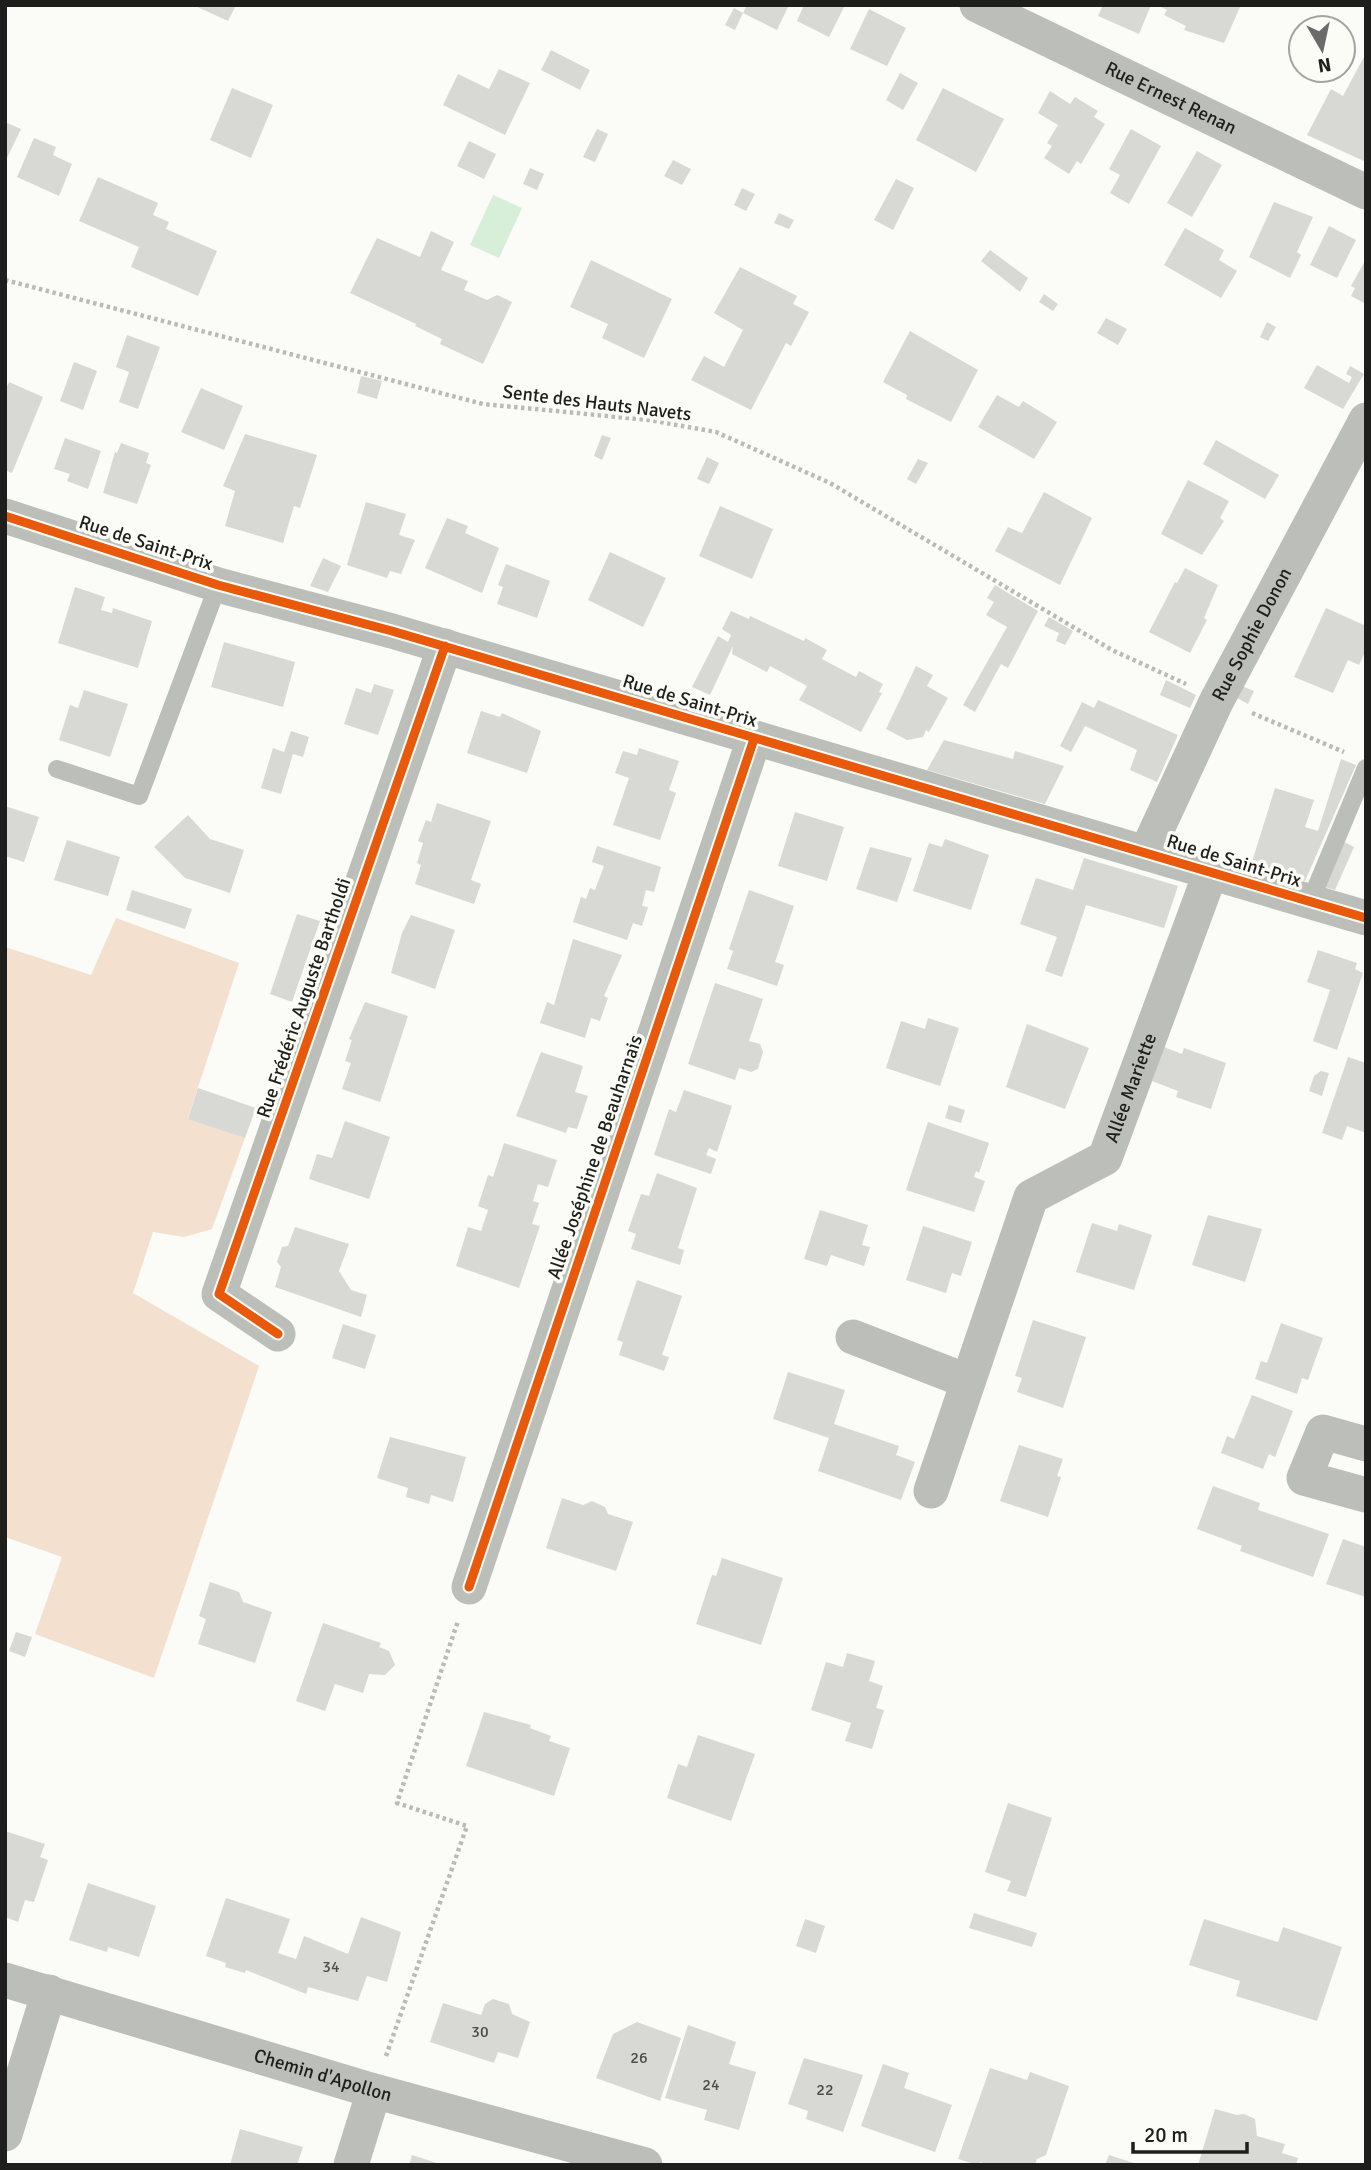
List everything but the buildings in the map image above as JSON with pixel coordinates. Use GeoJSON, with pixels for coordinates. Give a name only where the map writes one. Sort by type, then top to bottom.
{"type":"FeatureCollection","features":[{"type":"Feature","properties":{"kind":"street","name":"Rue Ernest Renan"},"geometry":{"type":"LineString","coordinates":[[977,5],[1366,192]]}},
{"type":"Feature","properties":{"kind":"street","name":"Rue Sophie Donon"},"geometry":{"type":"LineString","coordinates":[[1146,853],[1218,699],[1366,419]]}},
{"type":"Feature","properties":{"kind":"street","name":"Rue de Saint-Prix"},"geometry":{"type":"LineString","coordinates":[[5,516],[218,585],[445,646],[1366,918]]}},
{"type":"Feature","properties":{"kind":"street","name":"Rue Frédéric Auguste Bartholdi"},"geometry":{"type":"LineString","coordinates":[[278,1334],[219,1294],[445,646]]}},
{"type":"Feature","properties":{"kind":"street","name":"Allée Joséphine de Beauharnais"},"geometry":{"type":"LineString","coordinates":[[469,1587],[754,738]]}},
{"type":"Feature","properties":{"kind":"street","name":"Allée Mariette"},"geometry":{"type":"LineString","coordinates":[[931,1491],[1031,1197],[1105,1158],[1210,874]]}},
{"type":"Feature","properties":{"kind":"street"},"geometry":{"type":"LineString","coordinates":[[853,1337],[967,1381]]}},
{"type":"Feature","properties":{"kind":"street"},"geometry":{"type":"LineString","coordinates":[[1366,1444],[1323,1432],[1304,1478],[1363,1497],[1366,1495]]}},
{"type":"Feature","properties":{"kind":"street","name":"Chemin d'Apollon"},"geometry":{"type":"LineString","coordinates":[[5,1980],[374,2091],[645,2165]]}},
{"type":"Feature","properties":{"kind":"street"},"geometry":{"type":"LineString","coordinates":[[5,2134],[49,1992]]}},
{"type":"Feature","properties":{"kind":"street"},"geometry":{"type":"LineString","coordinates":[[351,2165],[374,2091]]}},
{"type":"Feature","properties":{"kind":"lane"},"geometry":{"type":"LineString","coordinates":[[57,769],[139,796],[218,585]]}},
{"type":"Feature","properties":{"kind":"lane"},"geometry":{"type":"LineString","coordinates":[[1310,902],[1360,762]]}},
{"type":"Feature","properties":{"kind":"path"},"geometry":{"type":"LineString","coordinates":[[374,2091],[467,1826],[397,1804],[469,1587]]}},
{"type":"Feature","properties":{"kind":"shaded area"},"geometry":{"type":"Polygon","coordinates":[[[493,195],[522,208],[499,258],[470,245],[493,195]]]}},
{"type":"Feature","properties":{"kind":"shaded area"},"geometry":{"type":"Polygon","coordinates":[[[116,918],[239,963],[188,1118],[245,1138],[212,1229],[184,1237],[153,1232],[133,1293],[259,1366],[154,1678],[35,1634],[62,1557],[5,1537],[5,947],[91,975],[116,918]]]}},
{"type":"Feature","properties":{"kind":"cycle path"},"geometry":{"type":"LineString","coordinates":[[5,516],[218,585],[392,631],[1366,918]]}},
{"type":"Feature","properties":{"kind":"cycle path"},"geometry":{"type":"LineString","coordinates":[[278,1334],[219,1294],[445,646]]}},
{"type":"Feature","properties":{"kind":"cycle path"},"geometry":{"type":"LineString","coordinates":[[469,1587],[754,739]]}}]}
